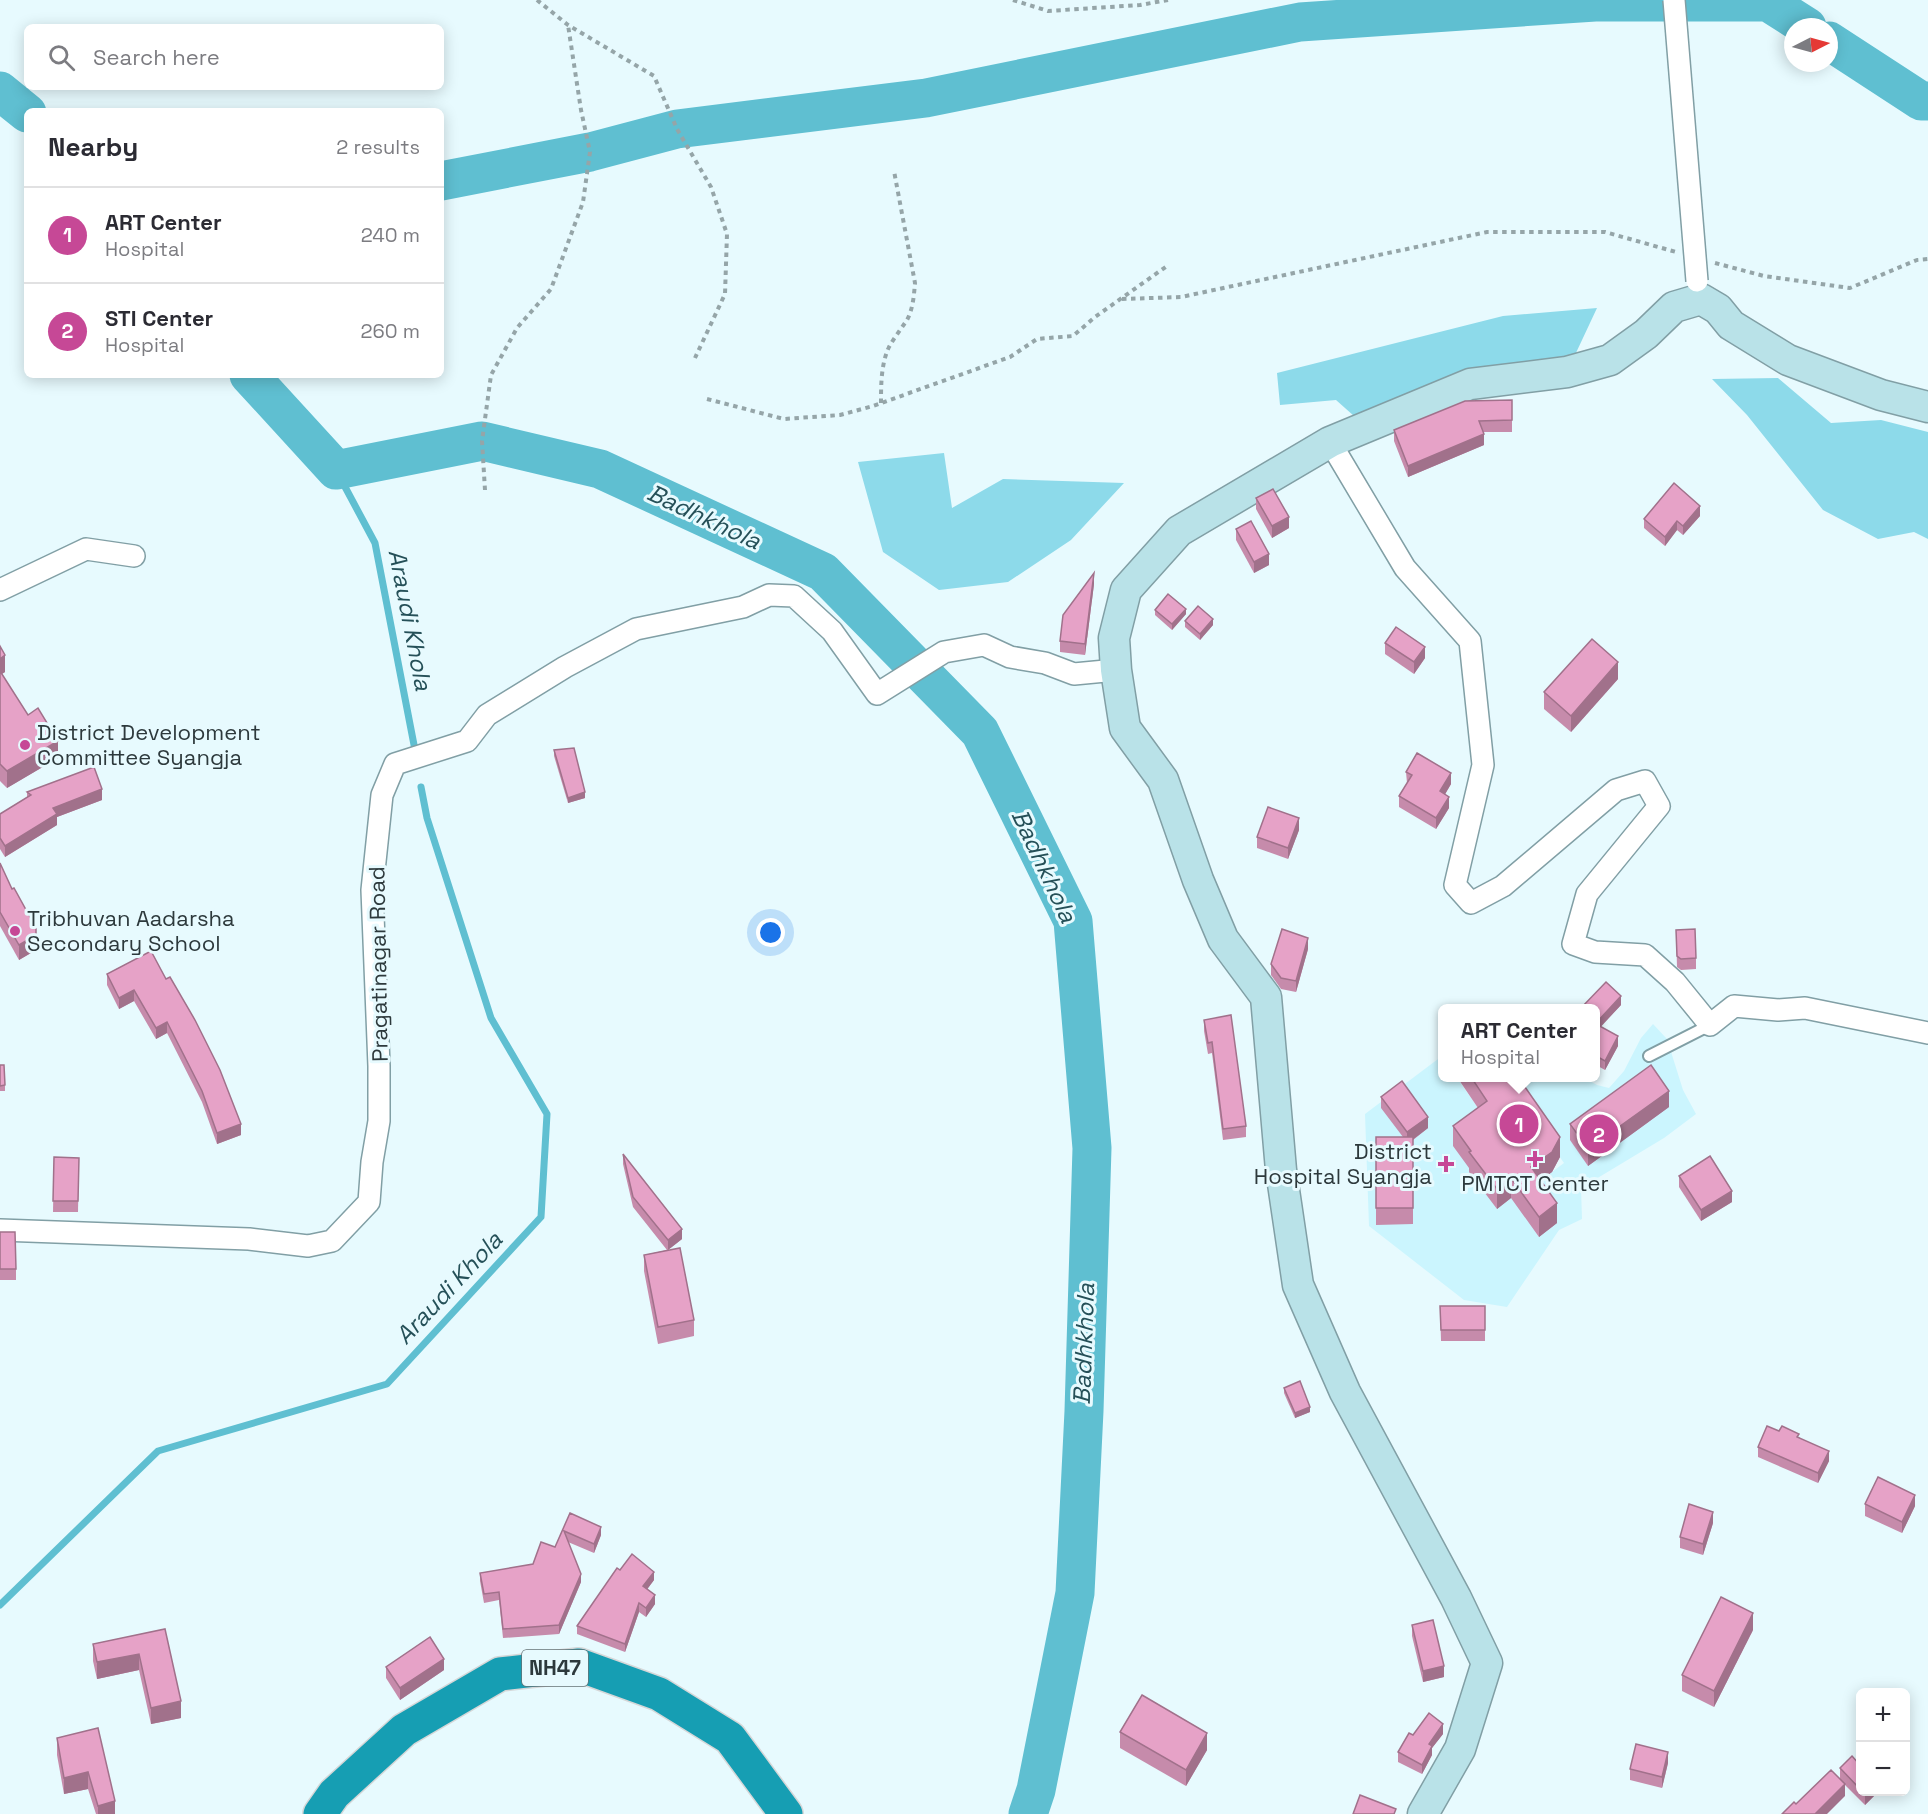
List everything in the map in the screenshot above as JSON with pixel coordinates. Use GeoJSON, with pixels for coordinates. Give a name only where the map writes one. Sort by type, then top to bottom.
{"type":"FeatureCollection","features":[{"type":"Feature","properties":{"kind":"highway","name":"NH47"},"geometry":{"type":"LineString","coordinates":[[320,1814],[334,1794],[404,1730],[500,1674],[579,1665],[659,1694],[730,1738],[786,1814]]}},
{"type":"Feature","properties":{"kind":"main road"},"geometry":{"type":"LineString","coordinates":[[1424,1814],[1460,1749],[1487,1663],[1456,1598],[1345,1392],[1298,1285],[1281,1170],[1266,997],[1223,939],[1198,880],[1163,780],[1125,728],[1116,670],[1114,638],[1126,590],[1179,531],[1330,442],[1470,384],[1567,372],[1610,360],[1646,334],[1674,307],[1699,290],[1731,325],[1788,360],[1881,395],[1928,407]]}},
{"type":"Feature","properties":{"kind":"street"},"geometry":{"type":"LineString","coordinates":[[1674,0],[1699,290]]}},
{"type":"Feature","properties":{"kind":"street"},"geometry":{"type":"LineString","coordinates":[[1330,442],[1405,568],[1470,641],[1483,765],[1455,885],[1472,903],[1503,886],[1616,790],[1645,781],[1659,806],[1587,894],[1574,944],[1595,952],[1645,955],[1675,982],[1710,1025],[1734,1006],[1778,1010],[1805,1008],[1928,1033]]}},
{"type":"Feature","properties":{"kind":"street"},"geometry":{"type":"LineString","coordinates":[[0,590],[86,549],[134,556]]}},
{"type":"Feature","properties":{"kind":"street","name":"Pragatinagar Road"},"geometry":{"type":"LineString","coordinates":[[0,1230],[249,1239],[308,1246],[332,1241],[369,1202],[372,1162],[379,1121],[372,890],[382,795],[395,764],[467,741],[487,715],[565,667],[636,629],[743,607],[769,595],[794,596],[832,632],[877,694],[944,652],[984,645],[1010,657],[1045,663],[1074,674],[1116,670]]}},
{"type":"Feature","properties":{"kind":"lane"},"geometry":{"type":"LineString","coordinates":[[1649,1056],[1710,1025]]}},
{"type":"Feature","properties":{"kind":"path"},"geometry":{"type":"LineString","coordinates":[[537,0],[568,25],[654,76],[677,129],[711,187],[727,234],[725,294],[694,358]]}},
{"type":"Feature","properties":{"kind":"path"},"geometry":{"type":"LineString","coordinates":[[1013,0],[1048,11],[1140,5],[1168,0]]}},
{"type":"Feature","properties":{"kind":"path"},"geometry":{"type":"LineString","coordinates":[[485,490],[482,441],[491,375],[517,328],[551,288],[583,202],[590,152],[568,25]]}},
{"type":"Feature","properties":{"kind":"path"},"geometry":{"type":"LineString","coordinates":[[881,403],[880,385],[884,364],[889,348],[908,318],[914,290],[911,260],[894,171]]}},
{"type":"Feature","properties":{"kind":"path"},"geometry":{"type":"LineString","coordinates":[[1122,299],[1181,297],[1487,232],[1605,232],[1685,254]]}},
{"type":"Feature","properties":{"kind":"path"},"geometry":{"type":"LineString","coordinates":[[1707,261],[1764,276],[1850,288],[1917,260],[1928,259]]}},
{"type":"Feature","properties":{"kind":"path"},"geometry":{"type":"LineString","coordinates":[[707,399],[784,420],[840,414],[881,403],[1010,357],[1037,339],[1073,336],[1095,317],[1167,266]]}},
{"type":"Feature","properties":{"kind":"shaded area"},"geometry":{"type":"Polygon","coordinates":[[[1597,308],[1575,355],[1363,424],[1336,400],[1280,405],[1277,373],[1503,316],[1597,308]]]}},
{"type":"Feature","properties":{"kind":"shaded area"},"geometry":{"type":"Polygon","coordinates":[[[1778,378],[1831,423],[1881,420],[1928,432],[1928,539],[1914,532],[1878,539],[1823,510],[1747,415],[1712,379],[1778,378]]]}},
{"type":"Feature","properties":{"kind":"shaded area"},"geometry":{"type":"Polygon","coordinates":[[[944,453],[952,508],[1003,479],[1124,483],[1071,540],[1008,582],[939,590],[883,552],[858,462],[944,453]]]}},
{"type":"Feature","properties":{"kind":"shaded area","name":"District Hospital Syangja"},"geometry":{"type":"Polygon","coordinates":[[[1653,1024],[1667,1039],[1683,1090],[1696,1114],[1664,1138],[1581,1188],[1582,1219],[1559,1230],[1507,1307],[1464,1300],[1369,1226],[1365,1114],[1438,1059],[1438,1082],[1460,1082],[1533,1186],[1564,1163],[1517,1096],[1518,1082],[1591,1082],[1609,1088],[1624,1071],[1641,1038],[1653,1024]]]}},
{"type":"Feature","properties":{"kind":"building"},"geometry":{"type":"Polygon","coordinates":[[[1512,400],[1512,420],[1479,421],[1484,434],[1408,466],[1394,430],[1465,401],[1512,400]]]}},
{"type":"Feature","properties":{"kind":"building"},"geometry":{"type":"Polygon","coordinates":[[[1674,483],[1700,506],[1683,526],[1677,521],[1665,537],[1644,519],[1674,483]]]}},
{"type":"Feature","properties":{"kind":"building"},"geometry":{"type":"Polygon","coordinates":[[[1273,489],[1289,517],[1272,526],[1256,498],[1273,489]]]}},
{"type":"Feature","properties":{"kind":"building"},"geometry":{"type":"Polygon","coordinates":[[[1251,521],[1269,554],[1254,562],[1236,529],[1251,521]]]}},
{"type":"Feature","properties":{"kind":"building"},"geometry":{"type":"Polygon","coordinates":[[[1094,573],[1085,644],[1060,641],[1063,615],[1094,573]]]}},
{"type":"Feature","properties":{"kind":"building"},"geometry":{"type":"Polygon","coordinates":[[[1168,594],[1186,609],[1172,624],[1155,610],[1168,594]]]}},
{"type":"Feature","properties":{"kind":"building"},"geometry":{"type":"Polygon","coordinates":[[[1198,606],[1213,619],[1200,634],[1185,621],[1198,606]]]}},
{"type":"Feature","properties":{"kind":"building"},"geometry":{"type":"Polygon","coordinates":[[[1396,627],[1425,647],[1414,662],[1385,643],[1396,627]]]}},
{"type":"Feature","properties":{"kind":"building"},"geometry":{"type":"Polygon","coordinates":[[[1592,639],[1618,662],[1571,716],[1544,692],[1592,639]]]}},
{"type":"Feature","properties":{"kind":"building"},"geometry":{"type":"Polygon","coordinates":[[[0,646],[5,655],[0,659],[0,646]]]}},
{"type":"Feature","properties":{"kind":"building","name":"District Development Committee Syangja"},"geometry":{"type":"Polygon","coordinates":[[[0,671],[28,715],[38,708],[58,741],[7,771],[0,764],[0,671]]]}},
{"type":"Feature","properties":{"kind":"building"},"geometry":{"type":"Polygon","coordinates":[[[574,748],[585,792],[568,798],[554,750],[574,748]]]}},
{"type":"Feature","properties":{"kind":"building"},"geometry":{"type":"Polygon","coordinates":[[[1417,753],[1451,773],[1440,791],[1449,797],[1436,818],[1399,796],[1412,775],[1406,772],[1417,753]]]}},
{"type":"Feature","properties":{"kind":"building"},"geometry":{"type":"Polygon","coordinates":[[[94,767],[102,789],[53,808],[57,814],[5,846],[0,838],[0,814],[31,795],[27,792],[94,767]]]}},
{"type":"Feature","properties":{"kind":"building"},"geometry":{"type":"Polygon","coordinates":[[[1268,807],[1299,818],[1288,848],[1257,837],[1268,807]]]}},
{"type":"Feature","properties":{"kind":"building"},"geometry":{"type":"Polygon","coordinates":[[[0,863],[12,889],[14,888],[36,928],[36,935],[19,945],[0,912],[0,863]]]}},
{"type":"Feature","properties":{"kind":"building"},"geometry":{"type":"Polygon","coordinates":[[[1282,929],[1308,938],[1296,981],[1281,978],[1271,964],[1282,929]]]}},
{"type":"Feature","properties":{"kind":"building"},"geometry":{"type":"Polygon","coordinates":[[[1695,929],[1696,958],[1681,959],[1677,956],[1676,930],[1695,929]]]}},
{"type":"Feature","properties":{"kind":"building"},"geometry":{"type":"Polygon","coordinates":[[[151,951],[166,979],[170,977],[195,1020],[220,1070],[241,1124],[217,1133],[202,1091],[167,1022],[156,1028],[134,990],[119,998],[107,974],[151,951]]]}},
{"type":"Feature","properties":{"kind":"building"},"geometry":{"type":"Polygon","coordinates":[[[1606,982],[1621,996],[1600,1019],[1600,1004],[1585,1004],[1606,982]]]}},
{"type":"Feature","properties":{"kind":"building"},"geometry":{"type":"Polygon","coordinates":[[[1231,1015],[1246,1126],[1223,1129],[1212,1042],[1208,1043],[1204,1020],[1231,1015]]]}},
{"type":"Feature","properties":{"kind":"building"},"geometry":{"type":"Polygon","coordinates":[[[1600,1026],[1618,1036],[1605,1061],[1600,1058],[1600,1026]]]}},
{"type":"Feature","properties":{"kind":"building"},"geometry":{"type":"Polygon","coordinates":[[[0,1065],[4,1065],[5,1085],[0,1086],[0,1065]]]}},
{"type":"Feature","properties":{"kind":"building"},"geometry":{"type":"Polygon","coordinates":[[[1651,1065],[1669,1091],[1588,1149],[1570,1124],[1651,1065]]]}},
{"type":"Feature","properties":{"kind":"building"},"geometry":{"type":"Polygon","coordinates":[[[1402,1081],[1428,1117],[1407,1132],[1381,1097],[1402,1081]]]}},
{"type":"Feature","properties":{"kind":"building"},"geometry":{"type":"Polygon","coordinates":[[[1474,1082],[1522,1082],[1560,1137],[1552,1152],[1531,1167],[1557,1203],[1539,1217],[1511,1178],[1497,1189],[1453,1126],[1487,1101],[1474,1082]]]}},
{"type":"Feature","properties":{"kind":"building"},"geometry":{"type":"Polygon","coordinates":[[[1376,1137],[1413,1137],[1413,1208],[1376,1208],[1376,1137]]]}},
{"type":"Feature","properties":{"kind":"building"},"geometry":{"type":"Polygon","coordinates":[[[623,1154],[682,1229],[668,1240],[633,1197],[623,1154]]]}},
{"type":"Feature","properties":{"kind":"building"},"geometry":{"type":"Polygon","coordinates":[[[1710,1156],[1732,1191],[1701,1210],[1679,1176],[1710,1156]]]}},
{"type":"Feature","properties":{"kind":"building"},"geometry":{"type":"Polygon","coordinates":[[[54,1157],[79,1158],[78,1201],[53,1201],[54,1157]]]}},
{"type":"Feature","properties":{"kind":"building"},"geometry":{"type":"Polygon","coordinates":[[[0,1232],[15,1232],[16,1269],[0,1269],[0,1232]]]}},
{"type":"Feature","properties":{"kind":"building"},"geometry":{"type":"Polygon","coordinates":[[[680,1248],[694,1320],[658,1327],[644,1255],[680,1248]]]}},
{"type":"Feature","properties":{"kind":"building"},"geometry":{"type":"Polygon","coordinates":[[[1440,1306],[1485,1306],[1485,1330],[1441,1330],[1440,1306]]]}},
{"type":"Feature","properties":{"kind":"building"},"geometry":{"type":"Polygon","coordinates":[[[1300,1381],[1310,1407],[1295,1413],[1284,1388],[1300,1381]]]}},
{"type":"Feature","properties":{"kind":"building"},"geometry":{"type":"Polygon","coordinates":[[[1767,1426],[1779,1431],[1782,1426],[1799,1434],[1797,1437],[1829,1451],[1818,1473],[1758,1447],[1767,1426]]]}},
{"type":"Feature","properties":{"kind":"building"},"geometry":{"type":"Polygon","coordinates":[[[1878,1477],[1915,1495],[1902,1522],[1865,1504],[1878,1477]]]}},
{"type":"Feature","properties":{"kind":"building"},"geometry":{"type":"Polygon","coordinates":[[[1689,1504],[1713,1512],[1703,1544],[1680,1537],[1689,1504]]]}},
{"type":"Feature","properties":{"kind":"building"},"geometry":{"type":"Polygon","coordinates":[[[570,1513],[601,1527],[594,1544],[564,1531],[581,1574],[559,1625],[503,1629],[499,1592],[484,1594],[480,1573],[533,1564],[541,1542],[555,1547],[570,1513]]]}},
{"type":"Feature","properties":{"kind":"building"},"geometry":{"type":"Polygon","coordinates":[[[632,1554],[654,1572],[643,1586],[655,1595],[646,1608],[639,1603],[625,1644],[577,1626],[617,1568],[620,1570],[632,1554]]]}},
{"type":"Feature","properties":{"kind":"building"},"geometry":{"type":"Polygon","coordinates":[[[1721,1597],[1753,1613],[1714,1691],[1682,1675],[1721,1597]]]}},
{"type":"Feature","properties":{"kind":"building"},"geometry":{"type":"Polygon","coordinates":[[[1433,1620],[1444,1666],[1423,1671],[1412,1625],[1433,1620]]]}},
{"type":"Feature","properties":{"kind":"building"},"geometry":{"type":"Polygon","coordinates":[[[165,1629],[181,1701],[151,1708],[139,1654],[97,1662],[93,1644],[165,1629]]]}},
{"type":"Feature","properties":{"kind":"building"},"geometry":{"type":"Polygon","coordinates":[[[430,1637],[444,1659],[400,1688],[386,1667],[430,1637]]]}},
{"type":"Feature","properties":{"kind":"building"},"geometry":{"type":"Polygon","coordinates":[[[1142,1695],[1207,1733],[1186,1770],[1120,1732],[1142,1695]]]}},
{"type":"Feature","properties":{"kind":"building"},"geometry":{"type":"Polygon","coordinates":[[[1429,1713],[1443,1724],[1429,1744],[1432,1746],[1422,1765],[1398,1752],[1409,1733],[1413,1735],[1429,1713]]]}},
{"type":"Feature","properties":{"kind":"building"},"geometry":{"type":"Polygon","coordinates":[[[98,1728],[115,1801],[98,1806],[88,1772],[64,1778],[57,1738],[98,1728]]]}},
{"type":"Feature","properties":{"kind":"building"},"geometry":{"type":"Polygon","coordinates":[[[1636,1744],[1668,1752],[1662,1777],[1630,1769],[1636,1744]]]}},
{"type":"Feature","properties":{"kind":"building"},"geometry":{"type":"Polygon","coordinates":[[[1852,1756],[1856,1760],[1856,1785],[1840,1768],[1852,1756]]]}},
{"type":"Feature","properties":{"kind":"building"},"geometry":{"type":"Polygon","coordinates":[[[1831,1770],[1845,1784],[1815,1814],[1782,1814],[1794,1802],[1796,1804],[1831,1770]]]}},
{"type":"Feature","properties":{"kind":"building"},"geometry":{"type":"Polygon","coordinates":[[[1360,1795],[1396,1809],[1394,1814],[1353,1814],[1360,1795]]]}},
{"type":"Feature","properties":{"kind":"waterway"},"geometry":{"type":"LineString","coordinates":[[444,180],[590,152],[677,129],[926,98],[1300,22],[1595,2],[1768,2],[1793,18]]}},
{"type":"Feature","properties":{"kind":"waterway"},"geometry":{"type":"LineString","coordinates":[[1838,47],[1921,101],[1928,101]]}},
{"type":"Feature","properties":{"kind":"waterway"},"geometry":{"type":"LineString","coordinates":[[0,91],[24,111]]}},
{"type":"Feature","properties":{"kind":"waterway","name":"Badhkhola"},"geometry":{"type":"LineString","coordinates":[[252,378],[336,470],[482,441],[600,469],[823,572],[980,732],[1073,921],[1092,1148],[1084,1411],[1075,1593],[1036,1790],[1028,1814]]}},
{"type":"Feature","properties":{"kind":"waterway","name":"Araudi Khola"},"geometry":{"type":"LineString","coordinates":[[336,470],[375,543],[415,750]]}},
{"type":"Feature","properties":{"kind":"waterway","name":"Araudi Khola"},"geometry":{"type":"LineString","coordinates":[[0,1605],[158,1451],[387,1384],[541,1217],[547,1114],[491,1018],[427,818],[421,787]]}},
{"type":"Feature","properties":{"kind":"place","name":"District Development Committee Syangja"},"geometry":{"type":"Point","coordinates":[25,745]}},
{"type":"Feature","properties":{"kind":"place","name":"Tribhuvan Aadarsha Secondary School"},"geometry":{"type":"Point","coordinates":[15,931]}},
{"type":"Feature","properties":{"kind":"place","name":"ART Center"},"geometry":{"type":"Point","coordinates":[1519,1124]}},
{"type":"Feature","properties":{"kind":"place","name":"STI Center"},"geometry":{"type":"Point","coordinates":[1599,1134]}},
{"type":"Feature","properties":{"kind":"place","name":"PMTCT Center"},"geometry":{"type":"Point","coordinates":[1535,1159]}},
{"type":"Feature","properties":{"kind":"place","name":"District Hospital Syangja"},"geometry":{"type":"Point","coordinates":[1446,1164]}}]}
